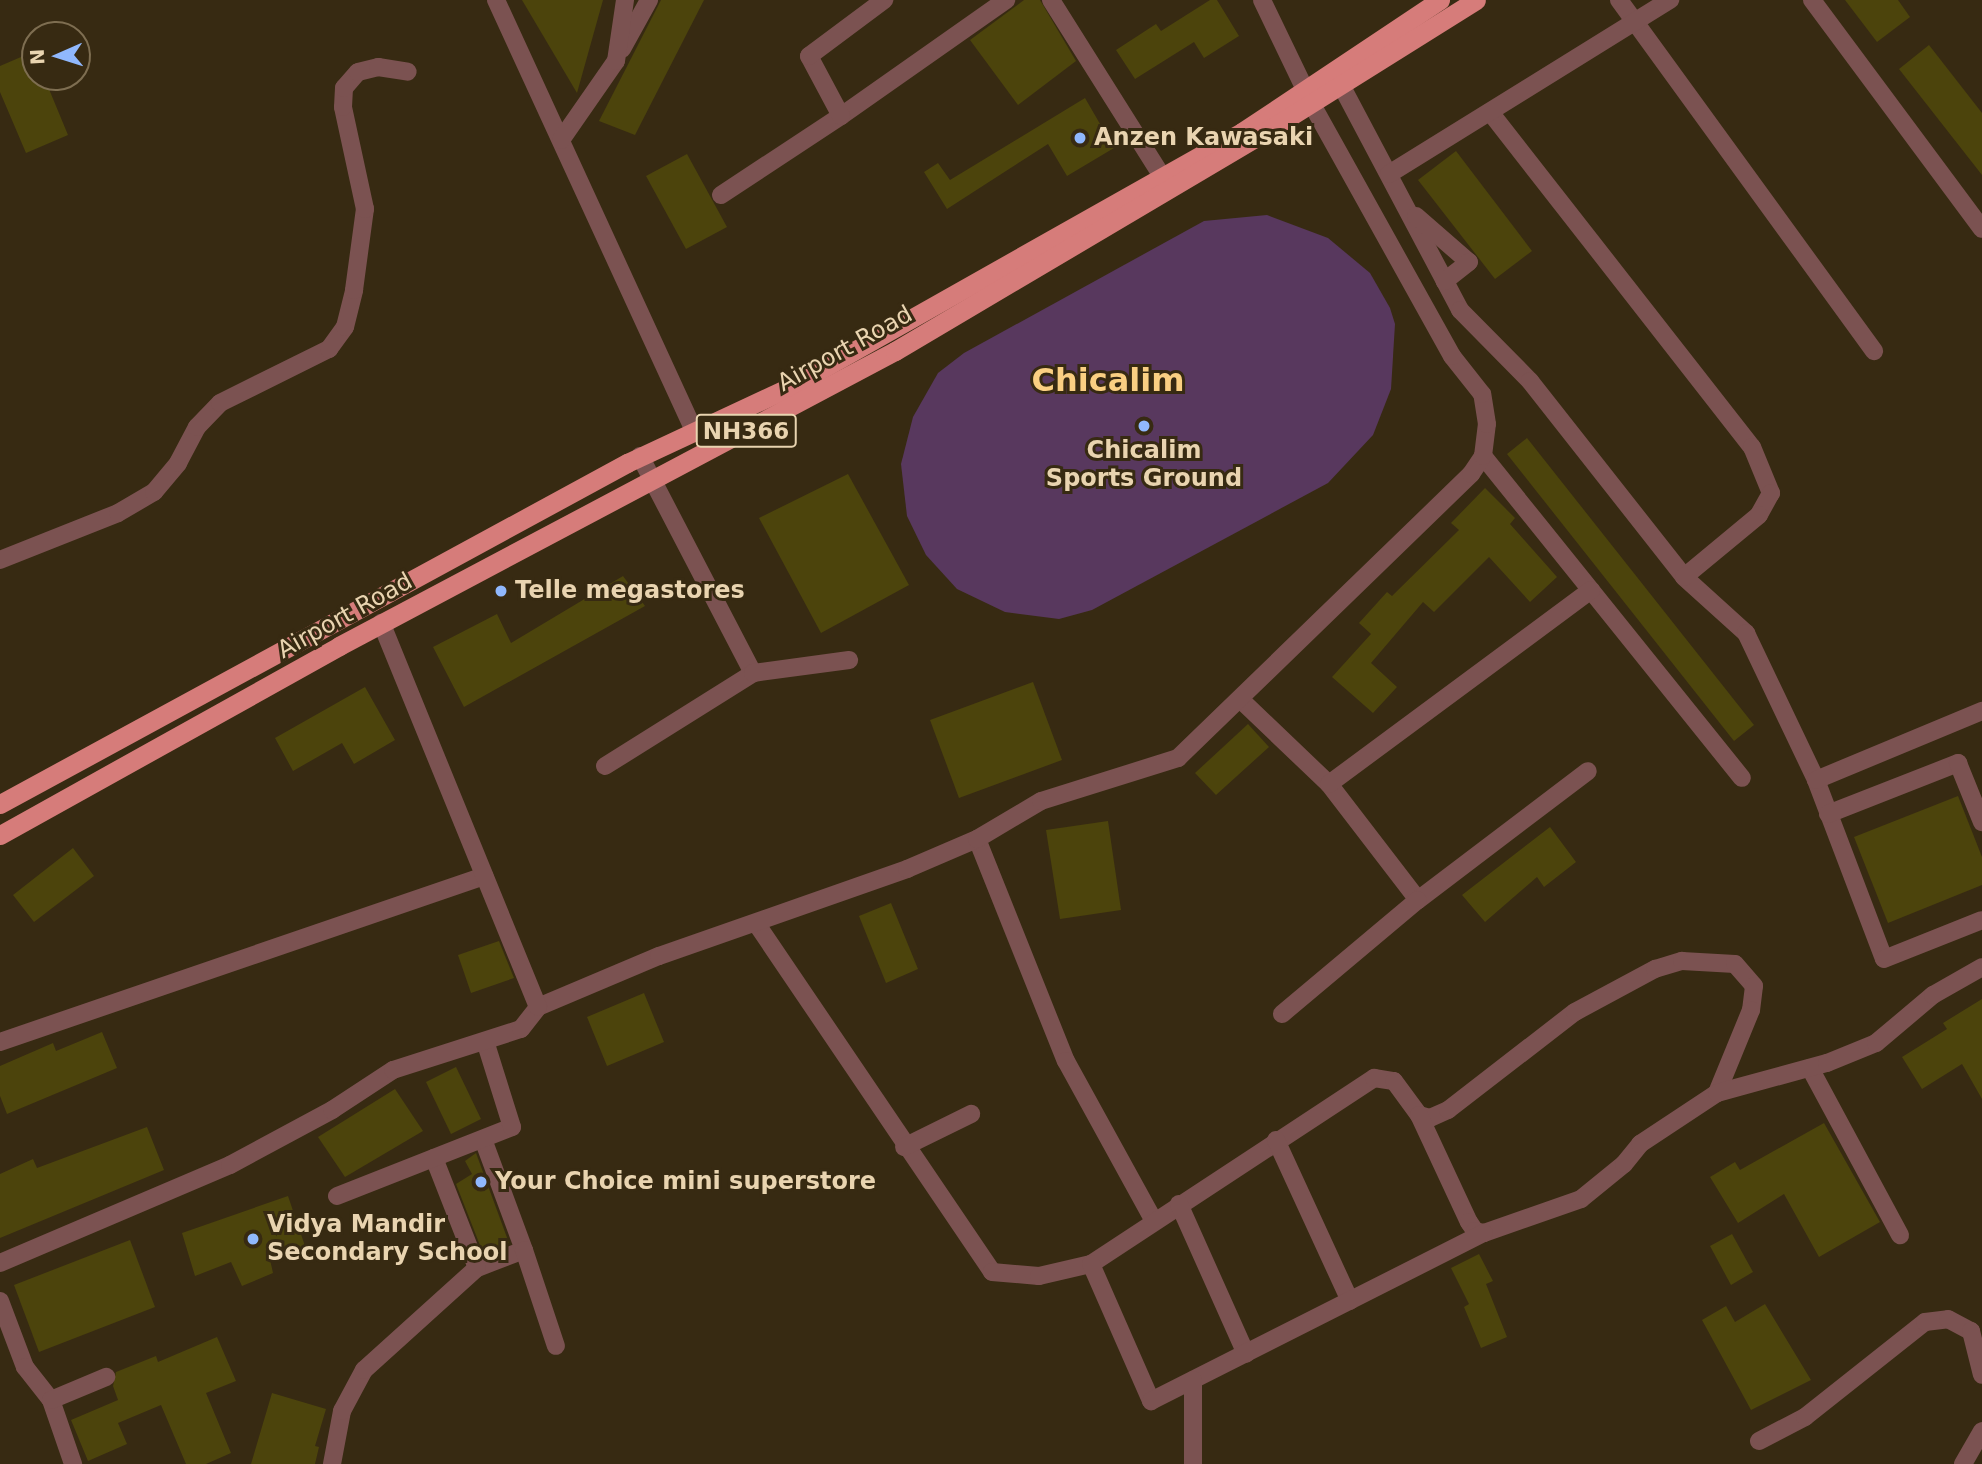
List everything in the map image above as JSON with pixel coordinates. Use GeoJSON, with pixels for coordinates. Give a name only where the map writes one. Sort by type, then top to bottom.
{"type":"FeatureCollection","features":[{"type":"Feature","properties":{"kind":"highway","name":"Airport Road"},"geometry":{"type":"LineString","coordinates":[[0,835],[382,624],[895,351],[1308,97],[1440,0]]}},
{"type":"Feature","properties":{"kind":"highway","name":"Airport Road"},"geometry":{"type":"LineString","coordinates":[[0,804],[298,638],[640,456],[790,387],[1162,176],[1308,97],[1340,85],[1476,0]]}},
{"type":"Feature","properties":{"kind":"street"},"geometry":{"type":"LineString","coordinates":[[496,0],[695,432]]}},
{"type":"Feature","properties":{"kind":"street"},"geometry":{"type":"LineString","coordinates":[[615,61],[625,0]]}},
{"type":"Feature","properties":{"kind":"street"},"geometry":{"type":"LineString","coordinates":[[561,140],[615,61],[649,0]]}},
{"type":"Feature","properties":{"kind":"street"},"geometry":{"type":"LineString","coordinates":[[841,116],[809,55],[884,0]]}},
{"type":"Feature","properties":{"kind":"street"},"geometry":{"type":"LineString","coordinates":[[721,195],[841,116],[1006,0]]}},
{"type":"Feature","properties":{"kind":"street"},"geometry":{"type":"LineString","coordinates":[[1051,0],[1162,176]]}},
{"type":"Feature","properties":{"kind":"street"},"geometry":{"type":"LineString","coordinates":[[0,1263],[230,1165],[332,1110],[393,1070],[521,1029],[538,1007],[659,956],[907,869],[977,839],[1041,801],[1178,758],[1241,700],[1483,456],[1487,424],[1482,394],[1452,356],[1308,97],[1262,0]]}},
{"type":"Feature","properties":{"kind":"street"},"geometry":{"type":"LineString","coordinates":[[1619,0],[1874,351]]}},
{"type":"Feature","properties":{"kind":"street"},"geometry":{"type":"LineString","coordinates":[[1389,174],[1670,0]]}},
{"type":"Feature","properties":{"kind":"street"},"geometry":{"type":"LineString","coordinates":[[1812,0],[1982,229]]}},
{"type":"Feature","properties":{"kind":"street"},"geometry":{"type":"LineString","coordinates":[[0,561],[118,513],[154,492],[178,463],[197,427],[220,403],[329,349],[345,327],[354,290],[365,209],[343,107],[344,88],[358,72],[378,68],[408,72]]}},
{"type":"Feature","properties":{"kind":"street"},"geometry":{"type":"LineString","coordinates":[[1340,85],[1460,310],[1530,381],[1684,577],[1746,634],[1816,780],[1884,959],[1982,920]]}},
{"type":"Feature","properties":{"kind":"street"},"geometry":{"type":"LineString","coordinates":[[1490,112],[1752,447],[1771,493],[1759,515],[1684,577]]}},
{"type":"Feature","properties":{"kind":"street"},"geometry":{"type":"LineString","coordinates":[[1406,207],[1469,262],[1445,281]]}},
{"type":"Feature","properties":{"kind":"street"},"geometry":{"type":"LineString","coordinates":[[640,456],[753,673]]}},
{"type":"Feature","properties":{"kind":"street"},"geometry":{"type":"LineString","coordinates":[[1483,456],[1742,778]]}},
{"type":"Feature","properties":{"kind":"street"},"geometry":{"type":"LineString","coordinates":[[1329,784],[1591,590]]}},
{"type":"Feature","properties":{"kind":"street"},"geometry":{"type":"LineString","coordinates":[[382,624],[538,1007]]}},
{"type":"Feature","properties":{"kind":"street"},"geometry":{"type":"LineString","coordinates":[[605,766],[753,673],[849,660]]}},
{"type":"Feature","properties":{"kind":"street"},"geometry":{"type":"LineString","coordinates":[[1241,700],[1329,784],[1418,900]]}},
{"type":"Feature","properties":{"kind":"street"},"geometry":{"type":"LineString","coordinates":[[1816,780],[1982,711]]}},
{"type":"Feature","properties":{"kind":"street"},"geometry":{"type":"LineString","coordinates":[[1828,814],[1958,763],[1982,822]]}},
{"type":"Feature","properties":{"kind":"street"},"geometry":{"type":"LineString","coordinates":[[1282,1014],[1418,900],[1588,771]]}},
{"type":"Feature","properties":{"kind":"street"},"geometry":{"type":"LineString","coordinates":[[977,839],[1066,1060],[1154,1221]]}},
{"type":"Feature","properties":{"kind":"street"},"geometry":{"type":"LineString","coordinates":[[0,1042],[484,876]]}},
{"type":"Feature","properties":{"kind":"street"},"geometry":{"type":"LineString","coordinates":[[756,923],[904,1147],[992,1272],[1039,1276],[1091,1264],[1374,1078],[1394,1081],[1419,1115],[1469,1222],[1475,1231],[1485,1233]]}},
{"type":"Feature","properties":{"kind":"street"},"geometry":{"type":"LineString","coordinates":[[1419,1115],[1430,1118],[1448,1110],[1574,1012],[1655,969],[1682,961],[1735,964],[1754,986],[1751,1010],[1717,1093]]}},
{"type":"Feature","properties":{"kind":"street"},"geometry":{"type":"LineString","coordinates":[[1091,1264],[1151,1401],[1485,1233],[1581,1199],[1624,1164],[1640,1144],[1717,1093],[1810,1068],[1876,1043],[1933,995],[1982,967]]}},
{"type":"Feature","properties":{"kind":"street"},"geometry":{"type":"LineString","coordinates":[[337,1196],[512,1127],[485,1041]]}},
{"type":"Feature","properties":{"kind":"street"},"geometry":{"type":"LineString","coordinates":[[1810,1068],[1900,1235]]}},
{"type":"Feature","properties":{"kind":"street"},"geometry":{"type":"LineString","coordinates":[[904,1147],[971,1114]]}},
{"type":"Feature","properties":{"kind":"street"},"geometry":{"type":"LineString","coordinates":[[483,1139],[556,1346]]}},
{"type":"Feature","properties":{"kind":"street"},"geometry":{"type":"LineString","coordinates":[[1276,1140],[1350,1301]]}},
{"type":"Feature","properties":{"kind":"street"},"geometry":{"type":"LineString","coordinates":[[434,1158],[477,1268]]}},
{"type":"Feature","properties":{"kind":"street"},"geometry":{"type":"LineString","coordinates":[[1179,1204],[1246,1353]]}},
{"type":"Feature","properties":{"kind":"street"},"geometry":{"type":"LineString","coordinates":[[332,1464],[342,1411],[364,1370],[477,1268],[524,1250]]}},
{"type":"Feature","properties":{"kind":"street"},"geometry":{"type":"LineString","coordinates":[[0,1301],[25,1367],[51,1400],[73,1464]]}},
{"type":"Feature","properties":{"kind":"street"},"geometry":{"type":"LineString","coordinates":[[1759,1441],[1804,1418],[1925,1322],[1948,1319],[1971,1331],[1982,1375]]}},
{"type":"Feature","properties":{"kind":"street"},"geometry":{"type":"LineString","coordinates":[[51,1400],[106,1377]]}},
{"type":"Feature","properties":{"kind":"street"},"geometry":{"type":"LineString","coordinates":[[1193,1464],[1194,1380]]}},
{"type":"Feature","properties":{"kind":"street"},"geometry":{"type":"LineString","coordinates":[[1963,1464],[1982,1431]]}},
{"type":"Feature","properties":{"kind":"shaded area","name":"Chicalim Sports Ground"},"geometry":{"type":"Polygon","coordinates":[[[1267,215],[1328,238],[1370,273],[1390,308],[1395,324],[1391,389],[1373,435],[1328,483],[1092,610],[1059,619],[1005,612],[957,589],[926,555],[907,516],[901,464],[913,417],[938,373],[964,353],[1204,221],[1267,215]]]}},
{"type":"Feature","properties":{"kind":"building"},"geometry":{"type":"Polygon","coordinates":[[[522,0],[603,0],[577,93],[522,0]]]}},
{"type":"Feature","properties":{"kind":"building"},"geometry":{"type":"Polygon","coordinates":[[[661,0],[704,0],[635,135],[599,121],[661,0]]]}},
{"type":"Feature","properties":{"kind":"building"},"geometry":{"type":"Polygon","coordinates":[[[1024,0],[1040,0],[1076,61],[1018,105],[970,40],[1024,0]]]}},
{"type":"Feature","properties":{"kind":"building"},"geometry":{"type":"Polygon","coordinates":[[[1210,0],[1217,0],[1239,36],[1204,58],[1194,42],[1135,79],[1116,50],[1156,24],[1161,31],[1210,0]]]}},
{"type":"Feature","properties":{"kind":"building"},"geometry":{"type":"Polygon","coordinates":[[[1845,0],[1898,0],[1910,17],[1877,42],[1845,0]]]}},
{"type":"Feature","properties":{"kind":"building"},"geometry":{"type":"Polygon","coordinates":[[[1929,45],[1982,113],[1982,175],[1899,69],[1929,45]]]}},
{"type":"Feature","properties":{"kind":"building"},"geometry":{"type":"Polygon","coordinates":[[[21,57],[21,91],[50,91],[68,135],[26,153],[0,92],[0,66],[21,57]]]}},
{"type":"Feature","properties":{"kind":"building"},"geometry":{"type":"Polygon","coordinates":[[[1085,98],[1114,148],[1067,176],[1048,144],[947,209],[924,172],[938,163],[950,180],[1085,98]]]}},
{"type":"Feature","properties":{"kind":"building"},"geometry":{"type":"Polygon","coordinates":[[[1456,151],[1532,251],[1495,279],[1418,180],[1456,151]]]}},
{"type":"Feature","properties":{"kind":"building"},"geometry":{"type":"Polygon","coordinates":[[[687,154],[727,227],[686,249],[646,176],[687,154]]]}},
{"type":"Feature","properties":{"kind":"building"},"geometry":{"type":"Polygon","coordinates":[[[1527,438],[1754,725],[1734,741],[1507,454],[1527,438]]]}},
{"type":"Feature","properties":{"kind":"building"},"geometry":{"type":"Polygon","coordinates":[[[848,474],[909,585],[821,633],[759,518],[848,474]]]}},
{"type":"Feature","properties":{"kind":"building"},"geometry":{"type":"Polygon","coordinates":[[[1485,488],[1515,518],[1510,524],[1557,577],[1530,602],[1489,557],[1434,612],[1423,602],[1371,663],[1397,687],[1373,713],[1332,677],[1371,634],[1359,623],[1387,592],[1392,596],[1459,530],[1451,523],[1485,488]]]}},
{"type":"Feature","properties":{"kind":"building"},"geometry":{"type":"Polygon","coordinates":[[[623,576],[645,606],[464,707],[433,647],[497,614],[511,643],[623,576]]]}},
{"type":"Feature","properties":{"kind":"building"},"geometry":{"type":"Polygon","coordinates":[[[1033,682],[1062,760],[959,798],[930,720],[1033,682]]]}},
{"type":"Feature","properties":{"kind":"building"},"geometry":{"type":"Polygon","coordinates":[[[365,687],[395,740],[354,764],[342,743],[293,771],[275,738],[365,687]]]}},
{"type":"Feature","properties":{"kind":"building"},"geometry":{"type":"Polygon","coordinates":[[[1248,724],[1269,747],[1216,795],[1195,773],[1248,724]]]}},
{"type":"Feature","properties":{"kind":"building"},"geometry":{"type":"Polygon","coordinates":[[[1958,796],[1982,857],[1982,885],[1888,923],[1854,837],[1958,796]]]}},
{"type":"Feature","properties":{"kind":"building"},"geometry":{"type":"Polygon","coordinates":[[[1108,821],[1121,910],[1060,919],[1046,830],[1108,821]]]}},
{"type":"Feature","properties":{"kind":"building"},"geometry":{"type":"Polygon","coordinates":[[[1550,827],[1576,862],[1544,887],[1537,877],[1485,922],[1462,895],[1550,827]]]}},
{"type":"Feature","properties":{"kind":"building"},"geometry":{"type":"Polygon","coordinates":[[[73,848],[94,876],[34,922],[13,895],[73,848]]]}},
{"type":"Feature","properties":{"kind":"building"},"geometry":{"type":"Polygon","coordinates":[[[891,903],[918,969],[886,983],[859,916],[891,903]]]}},
{"type":"Feature","properties":{"kind":"building"},"geometry":{"type":"Polygon","coordinates":[[[499,941],[514,978],[471,993],[458,955],[499,941]]]}},
{"type":"Feature","properties":{"kind":"building"},"geometry":{"type":"Polygon","coordinates":[[[644,993],[664,1042],[607,1066],[587,1017],[644,993]]]}},
{"type":"Feature","properties":{"kind":"building"},"geometry":{"type":"Polygon","coordinates":[[[1982,999],[1982,1099],[1962,1064],[1922,1089],[1902,1057],[1947,1029],[1943,1023],[1982,999]]]}},
{"type":"Feature","properties":{"kind":"building"},"geometry":{"type":"Polygon","coordinates":[[[102,1032],[117,1068],[7,1114],[0,1096],[0,1066],[53,1043],[56,1051],[102,1032]]]}},
{"type":"Feature","properties":{"kind":"building"},"geometry":{"type":"Polygon","coordinates":[[[456,1067],[481,1119],[451,1134],[426,1082],[456,1067]]]}},
{"type":"Feature","properties":{"kind":"building"},"geometry":{"type":"Polygon","coordinates":[[[395,1089],[423,1131],[345,1177],[318,1137],[395,1089]]]}},
{"type":"Feature","properties":{"kind":"building"},"geometry":{"type":"Polygon","coordinates":[[[1824,1123],[1880,1222],[1819,1257],[1784,1194],[1738,1223],[1710,1177],[1735,1162],[1740,1170],[1824,1123]]]}},
{"type":"Feature","properties":{"kind":"building"},"geometry":{"type":"Polygon","coordinates":[[[147,1127],[164,1170],[0,1238],[0,1174],[33,1159],[37,1168],[147,1127]]]}},
{"type":"Feature","properties":{"kind":"building"},"geometry":{"type":"Polygon","coordinates":[[[476,1153],[509,1243],[483,1253],[456,1184],[472,1174],[465,1161],[476,1153]]]}},
{"type":"Feature","properties":{"kind":"building"},"geometry":{"type":"Polygon","coordinates":[[[288,1196],[305,1246],[269,1255],[273,1273],[242,1286],[231,1262],[195,1276],[182,1233],[288,1196]]]}},
{"type":"Feature","properties":{"kind":"building"},"geometry":{"type":"Polygon","coordinates":[[[1732,1234],[1753,1272],[1731,1285],[1710,1246],[1732,1234]]]}},
{"type":"Feature","properties":{"kind":"building"},"geometry":{"type":"Polygon","coordinates":[[[130,1240],[155,1307],[39,1352],[14,1285],[130,1240]]]}},
{"type":"Feature","properties":{"kind":"building"},"geometry":{"type":"Polygon","coordinates":[[[1479,1254],[1493,1281],[1486,1284],[1507,1337],[1481,1348],[1464,1307],[1469,1304],[1451,1268],[1479,1254]]]}},
{"type":"Feature","properties":{"kind":"building"},"geometry":{"type":"Polygon","coordinates":[[[1765,1304],[1811,1380],[1751,1410],[1702,1320],[1726,1306],[1735,1322],[1765,1304]]]}},
{"type":"Feature","properties":{"kind":"building"},"geometry":{"type":"Polygon","coordinates":[[[217,1337],[236,1381],[206,1393],[231,1453],[206,1464],[186,1464],[161,1405],[118,1423],[127,1444],[88,1461],[71,1420],[118,1400],[113,1386],[116,1372],[156,1356],[158,1362],[217,1337]]]}},
{"type":"Feature","properties":{"kind":"building"},"geometry":{"type":"Polygon","coordinates":[[[272,1393],[326,1409],[315,1446],[319,1447],[315,1464],[251,1464],[272,1393]]]}},
{"type":"Feature","properties":{"kind":"place","name":"Anzen Kawasaki"},"geometry":{"type":"Point","coordinates":[1080,138]}},
{"type":"Feature","properties":{"kind":"place","name":"Chicalim Sports Ground"},"geometry":{"type":"Point","coordinates":[1144,426]}},
{"type":"Feature","properties":{"kind":"place","name":"Telle megastores"},"geometry":{"type":"Point","coordinates":[501,591]}},
{"type":"Feature","properties":{"kind":"place","name":"Your Choice mini superstore"},"geometry":{"type":"Point","coordinates":[481,1182]}},
{"type":"Feature","properties":{"kind":"place","name":"Vidya Mandir Secondary School"},"geometry":{"type":"Point","coordinates":[253,1239]}},
{"type":"Feature","properties":{"kind":"district","name":"Chicalim"},"geometry":{"type":"Point","coordinates":[1108,380]}}]}
